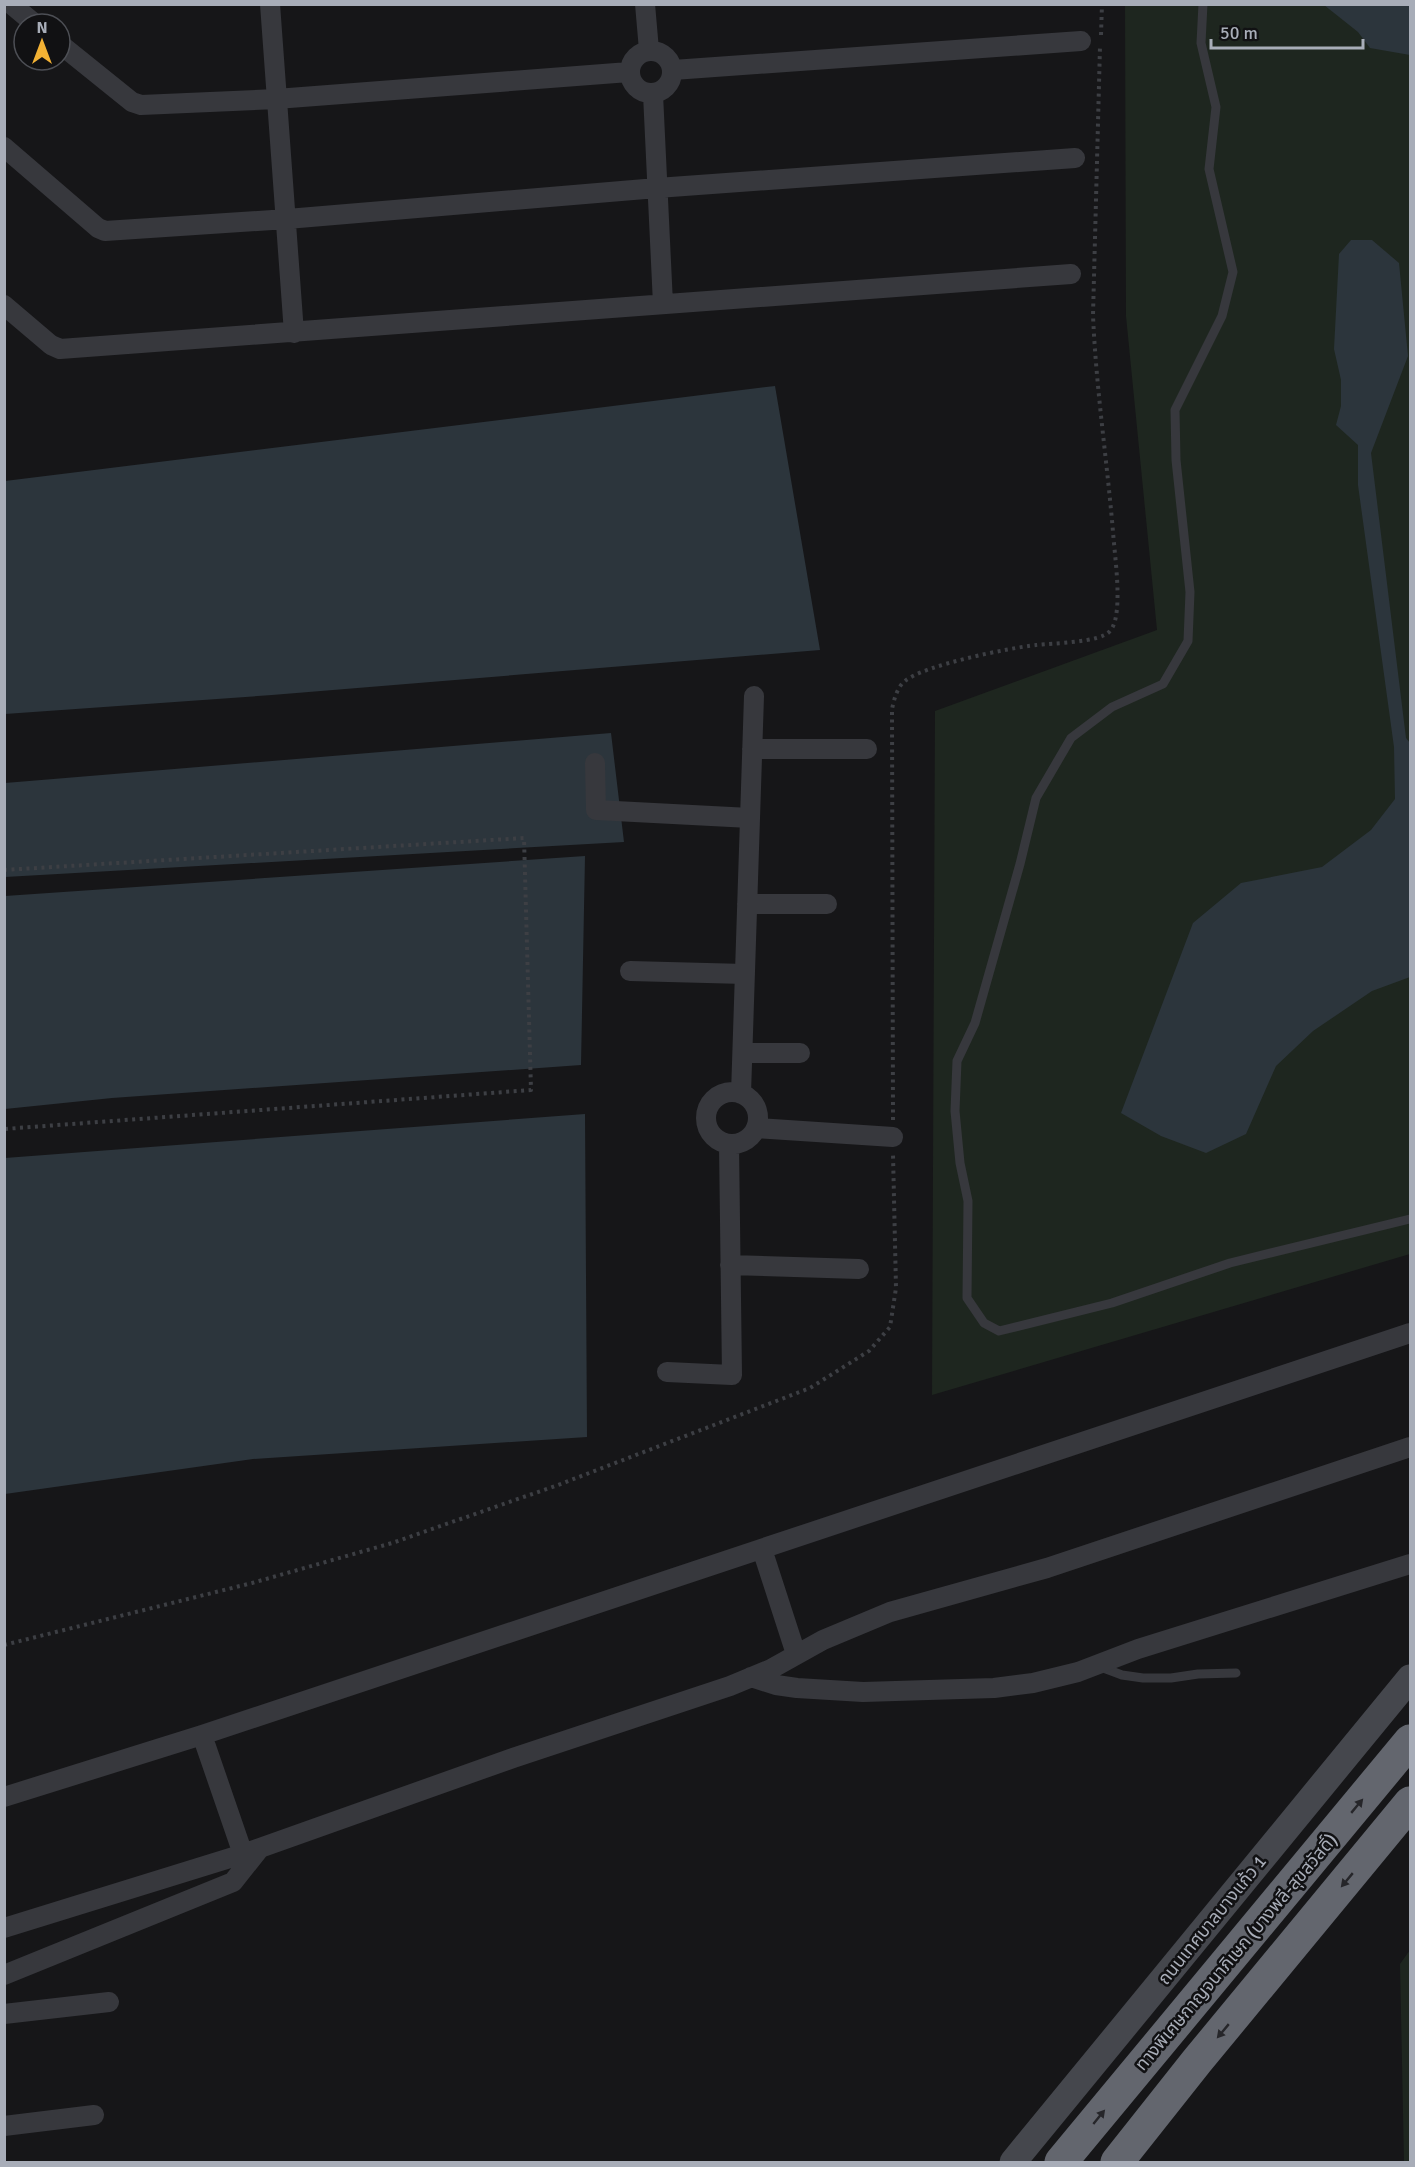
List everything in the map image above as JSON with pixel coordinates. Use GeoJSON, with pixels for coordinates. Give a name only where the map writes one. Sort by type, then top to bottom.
{"type":"FeatureCollection","features":[{"type":"Feature","properties":{"kind":"highway","name":"ทางพิเศษกาญจนาภิเษก (บางพลี-สุขสวัสดิ์)"},"geometry":{"type":"LineString","coordinates":[[1062,2163],[1410,1741]]}},
{"type":"Feature","properties":{"kind":"highway"},"geometry":{"type":"LineString","coordinates":[[1117,2163],[1197,2061],[1410,1803]]}},
{"type":"Feature","properties":{"kind":"main road","name":"ถนนเทศบาลบางแก้ว 1"},"geometry":{"type":"LineString","coordinates":[[1013,2163],[1410,1678]]}},
{"type":"Feature","properties":{"kind":"street"},"geometry":{"type":"LineString","coordinates":[[270,4],[294,333]]}},
{"type":"Feature","properties":{"kind":"street"},"geometry":{"type":"LineString","coordinates":[[645,4],[649,50]]}},
{"type":"Feature","properties":{"kind":"street"},"geometry":{"type":"LineString","coordinates":[[673,70],[1080,41]]}},
{"type":"Feature","properties":{"kind":"street"},"geometry":{"type":"LineString","coordinates":[[649,50],[660,52],[669,59],[673,70],[671,81],[664,90],[653,94],[641,92],[632,84],[629,72],[634,57],[649,50]]}},
{"type":"Feature","properties":{"kind":"street"},"geometry":{"type":"LineString","coordinates":[[72,54],[132,102],[141,105],[276,99],[629,72]]}},
{"type":"Feature","properties":{"kind":"street"},"geometry":{"type":"LineString","coordinates":[[653,94],[663,304]]}},
{"type":"Feature","properties":{"kind":"street"},"geometry":{"type":"LineString","coordinates":[[4,147],[98,228],[105,231],[1075,158]]}},
{"type":"Feature","properties":{"kind":"street"},"geometry":{"type":"LineString","coordinates":[[4,304],[51,345],[60,349],[1071,274]]}},
{"type":"Feature","properties":{"kind":"street"},"geometry":{"type":"LineString","coordinates":[[741,1094],[754,696]]}},
{"type":"Feature","properties":{"kind":"street"},"geometry":{"type":"LineString","coordinates":[[752,749],[867,749]]}},
{"type":"Feature","properties":{"kind":"street"},"geometry":{"type":"LineString","coordinates":[[596,763],[596,810],[750,818]]}},
{"type":"Feature","properties":{"kind":"street"},"geometry":{"type":"LineString","coordinates":[[747,904],[827,904]]}},
{"type":"Feature","properties":{"kind":"street"},"geometry":{"type":"LineString","coordinates":[[630,971],[745,974]]}},
{"type":"Feature","properties":{"kind":"street"},"geometry":{"type":"LineString","coordinates":[[742,1053],[801,1053]]}},
{"type":"Feature","properties":{"kind":"street"},"geometry":{"type":"LineString","coordinates":[[725,1093],[741,1094],[749,1098],[758,1111],[756,1128],[746,1140],[729,1144],[720,1141],[708,1128],[707,1111],[717,1097],[725,1093]]}},
{"type":"Feature","properties":{"kind":"street"},"geometry":{"type":"LineString","coordinates":[[756,1128],[893,1137]]}},
{"type":"Feature","properties":{"kind":"street"},"geometry":{"type":"LineString","coordinates":[[667,1372],[732,1375],[729,1144]]}},
{"type":"Feature","properties":{"kind":"street"},"geometry":{"type":"LineString","coordinates":[[730,1265],[859,1269]]}},
{"type":"Feature","properties":{"kind":"street"},"geometry":{"type":"LineString","coordinates":[[4,1797],[202,1735],[1410,1333]]}},
{"type":"Feature","properties":{"kind":"street"},"geometry":{"type":"LineString","coordinates":[[4,1928],[251,1851],[513,1758],[626,1722],[771,1669],[823,1640],[890,1612],[1047,1568],[1410,1447]]}},
{"type":"Feature","properties":{"kind":"street"},"geometry":{"type":"LineString","coordinates":[[762,1549],[796,1654]]}},
{"type":"Feature","properties":{"kind":"street"},"geometry":{"type":"LineString","coordinates":[[751,1677],[776,1685],[796,1688],[863,1692],[970,1689],[1033,1683],[1078,1672],[1138,1649],[1410,1564]]}},
{"type":"Feature","properties":{"kind":"street"},"geometry":{"type":"LineString","coordinates":[[202,1735],[251,1851]]}},
{"type":"Feature","properties":{"kind":"street"},"geometry":{"type":"LineString","coordinates":[[4,1975],[233,1882],[251,1851]]}},
{"type":"Feature","properties":{"kind":"street"},"geometry":{"type":"LineString","coordinates":[[4,2014],[109,2002]]}},
{"type":"Feature","properties":{"kind":"street"},"geometry":{"type":"LineString","coordinates":[[4,2126],[94,2115]]}},
{"type":"Feature","properties":{"kind":"lane"},"geometry":{"type":"LineString","coordinates":[[1203,4],[1201,43],[1216,107],[1209,170],[1233,272],[1222,316],[1176,410],[1176,460],[1190,592],[1188,641],[1163,684],[1112,707],[1071,738],[1036,798],[1020,864],[975,1023],[957,1061],[955,1111],[960,1163],[968,1201],[967,1298],[984,1323],[999,1331],[1112,1303],[1230,1263],[1410,1219]]}},
{"type":"Feature","properties":{"kind":"lane"},"geometry":{"type":"LineString","coordinates":[[1096,1665],[1122,1675],[1143,1678],[1236,1673]]}},
{"type":"Feature","properties":{"kind":"path"},"geometry":{"type":"LineString","coordinates":[[4,1645],[252,1583],[392,1543],[558,1485],[810,1388],[869,1350],[890,1327],[896,1288],[891,721],[897,693],[904,681],[937,666],[1035,645],[1068,643],[1109,633],[1114,624],[1117,608],[1107,456],[1095,354],[1093,315],[1102,4]]}},
{"type":"Feature","properties":{"kind":"path"},"geometry":{"type":"LineString","coordinates":[[4,870],[524,838],[531,1090],[4,1129]]}},
{"type":"Feature","properties":{"kind":"shaded area"},"geometry":{"type":"Polygon","coordinates":[[[1125,5],[1410,5],[1410,1254],[932,1395],[935,711],[1157,630],[1126,316],[1125,5]]]}},
{"type":"Feature","properties":{"kind":"shaded area"},"geometry":{"type":"Polygon","coordinates":[[[1324,5],[1410,5],[1410,55],[1370,48],[1358,32],[1324,5]]]}},
{"type":"Feature","properties":{"kind":"shaded area"},"geometry":{"type":"Polygon","coordinates":[[[1351,240],[1372,240],[1399,263],[1408,356],[1371,453],[1406,738],[1410,743],[1410,977],[1372,991],[1313,1031],[1276,1066],[1246,1134],[1206,1153],[1161,1136],[1121,1113],[1193,923],[1241,883],[1322,867],[1371,830],[1395,799],[1394,747],[1358,485],[1358,445],[1336,425],[1341,406],[1341,380],[1334,349],[1339,254],[1351,240]]]}},
{"type":"Feature","properties":{"kind":"shaded area"},"geometry":{"type":"Polygon","coordinates":[[[775,386],[820,650],[272,695],[5,714],[5,481],[775,386]]]}},
{"type":"Feature","properties":{"kind":"shaded area"},"geometry":{"type":"Polygon","coordinates":[[[611,733],[624,842],[5,877],[5,783],[611,733]]]}},
{"type":"Feature","properties":{"kind":"shaded area"},"geometry":{"type":"Polygon","coordinates":[[[585,856],[581,1065],[112,1098],[5,1109],[5,896],[585,856]]]}},
{"type":"Feature","properties":{"kind":"shaded area"},"geometry":{"type":"Polygon","coordinates":[[[585,1114],[587,1437],[253,1459],[5,1494],[5,1158],[585,1114]]]}},
{"type":"Feature","properties":{"kind":"shaded area"},"geometry":{"type":"Polygon","coordinates":[[[1410,1950],[1410,2162],[1404,2162],[1400,1964],[1410,1950]]]}}]}
